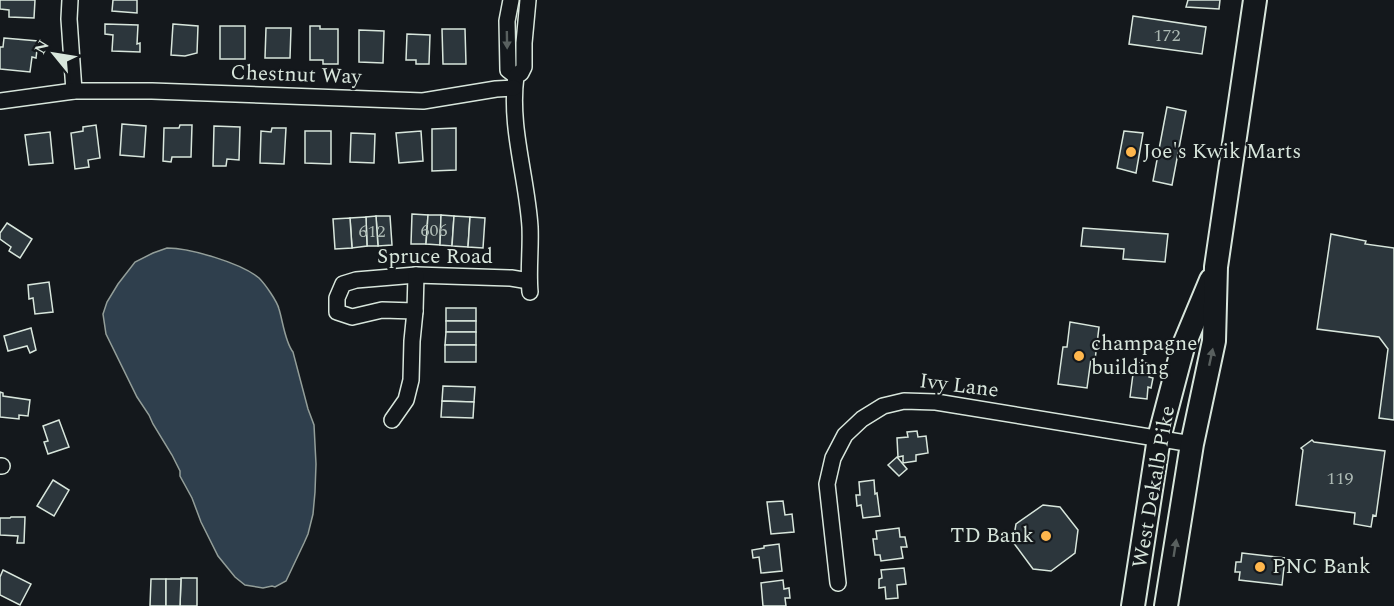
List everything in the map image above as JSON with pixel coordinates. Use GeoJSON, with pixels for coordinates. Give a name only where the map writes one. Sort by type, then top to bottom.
{"type":"FeatureCollection","features":[{"type":"Feature","properties":{"kind":"highway","name":"West Dekalb Pike"},"geometry":{"type":"LineString","coordinates":[[1166,606],[1192,444],[1214,341],[1216,267],[1255,0]]}},
{"type":"Feature","properties":{"kind":"highway","name":"West Dekalb Pike"},"geometry":{"type":"LineString","coordinates":[[1133,606],[1159,438],[1183,347],[1216,267]]}},
{"type":"Feature","properties":{"kind":"street"},"geometry":{"type":"LineString","coordinates":[[70,0],[69,20],[74,91]]}},
{"type":"Feature","properties":{"kind":"street"},"geometry":{"type":"LineString","coordinates":[[511,0],[507,21],[508,70],[515,82],[524,67],[528,0]]}},
{"type":"Feature","properties":{"kind":"street","name":"Chestnut Way"},"geometry":{"type":"LineString","coordinates":[[0,101],[74,91],[152,91],[423,101],[496,89],[515,82]]}},
{"type":"Feature","properties":{"kind":"street","name":"Spruce Road"},"geometry":{"type":"LineString","coordinates":[[416,311],[382,310],[352,317],[338,312],[337,298],[343,284],[356,280],[416,275],[511,278],[529,286],[530,227],[517,136],[515,82]]}},
{"type":"Feature","properties":{"kind":"street"},"geometry":{"type":"LineString","coordinates":[[392,420],[406,400],[411,380],[416,275]]}},
{"type":"Feature","properties":{"kind":"street","name":"Ivy Lane"},"geometry":{"type":"LineString","coordinates":[[838,583],[827,484],[833,458],[845,435],[862,419],[883,406],[903,401],[936,402],[1192,444]]}},
{"type":"Feature","properties":{"kind":"water"},"geometry":{"type":"Polygon","coordinates":[[[167,248],[215,257],[251,272],[259,278],[278,306],[286,337],[293,352],[314,425],[315,492],[308,534],[286,581],[275,587],[245,585],[235,577],[218,556],[172,455],[137,397],[106,334],[103,314],[118,284],[135,262],[167,248]]]}},
{"type":"Feature","properties":{"kind":"building"},"geometry":{"type":"Polygon","coordinates":[[[0,0],[35,0],[34,18],[9,17],[9,10],[0,9],[0,0]]]}},
{"type":"Feature","properties":{"kind":"building"},"geometry":{"type":"Polygon","coordinates":[[[113,0],[137,0],[137,13],[112,11],[113,0]]]}},
{"type":"Feature","properties":{"kind":"building"},"geometry":{"type":"Polygon","coordinates":[[[1188,0],[1220,0],[1219,9],[1186,7],[1188,0]]]}},
{"type":"Feature","properties":{"kind":"building"},"geometry":{"type":"Polygon","coordinates":[[[1133,16],[1206,27],[1202,54],[1129,44],[1133,16]]]}},
{"type":"Feature","properties":{"kind":"building"},"geometry":{"type":"Polygon","coordinates":[[[105,24],[138,25],[137,44],[140,43],[140,52],[112,51],[113,35],[105,34],[105,24]]]}},
{"type":"Feature","properties":{"kind":"building"},"geometry":{"type":"Polygon","coordinates":[[[173,24],[198,26],[197,53],[185,56],[171,55],[173,24]]]}},
{"type":"Feature","properties":{"kind":"building"},"geometry":{"type":"Polygon","coordinates":[[[220,26],[245,26],[245,59],[220,59],[220,26]]]}},
{"type":"Feature","properties":{"kind":"building"},"geometry":{"type":"Polygon","coordinates":[[[310,26],[320,26],[320,29],[338,29],[338,64],[323,64],[323,60],[310,60],[310,26]]]}},
{"type":"Feature","properties":{"kind":"building"},"geometry":{"type":"Polygon","coordinates":[[[266,28],[291,28],[290,58],[265,58],[266,28]]]}},
{"type":"Feature","properties":{"kind":"building"},"geometry":{"type":"Polygon","coordinates":[[[442,29],[465,29],[466,64],[443,64],[442,29]]]}},
{"type":"Feature","properties":{"kind":"building"},"geometry":{"type":"Polygon","coordinates":[[[359,30],[384,31],[383,63],[359,62],[359,30]]]}},
{"type":"Feature","properties":{"kind":"building"},"geometry":{"type":"Polygon","coordinates":[[[407,34],[430,35],[429,64],[416,64],[416,60],[406,60],[407,34]]]}},
{"type":"Feature","properties":{"kind":"building"},"geometry":{"type":"Polygon","coordinates":[[[4,38],[38,41],[36,58],[32,57],[30,72],[0,69],[0,47],[3,47],[4,38]]]}},
{"type":"Feature","properties":{"kind":"building"},"geometry":{"type":"Polygon","coordinates":[[[1167,107],[1186,111],[1172,185],[1153,181],[1167,107]]]}},
{"type":"Feature","properties":{"kind":"building"},"geometry":{"type":"Polygon","coordinates":[[[122,124],[146,126],[144,157],[120,155],[122,124]]]}},
{"type":"Feature","properties":{"kind":"building"},"geometry":{"type":"Polygon","coordinates":[[[96,125],[100,158],[88,160],[89,167],[75,169],[71,133],[83,131],[83,127],[96,125]]]}},
{"type":"Feature","properties":{"kind":"building"},"geometry":{"type":"Polygon","coordinates":[[[180,125],[192,125],[191,157],[172,157],[171,162],[163,161],[164,128],[179,128],[180,125]]]}},
{"type":"Feature","properties":{"kind":"building"},"geometry":{"type":"Polygon","coordinates":[[[214,126],[240,127],[239,160],[227,159],[226,166],[213,166],[214,126]]]}},
{"type":"Feature","properties":{"kind":"building"},"geometry":{"type":"Polygon","coordinates":[[[272,128],[286,128],[284,164],[260,163],[261,131],[271,132],[272,128]]]}},
{"type":"Feature","properties":{"kind":"building"},"geometry":{"type":"Polygon","coordinates":[[[456,128],[456,170],[432,171],[432,129],[456,128]]]}},
{"type":"Feature","properties":{"kind":"building"},"geometry":{"type":"Polygon","coordinates":[[[305,131],[331,131],[331,164],[305,163],[305,131]]]}},
{"type":"Feature","properties":{"kind":"building"},"geometry":{"type":"Polygon","coordinates":[[[421,131],[423,161],[399,163],[396,133],[421,131]]]}},
{"type":"Feature","properties":{"kind":"building"},"geometry":{"type":"Polygon","coordinates":[[[1124,131],[1143,133],[1136,173],[1117,168],[1124,131]]]}},
{"type":"Feature","properties":{"kind":"building"},"geometry":{"type":"Polygon","coordinates":[[[50,132],[53,163],[29,165],[25,135],[50,132]]]}},
{"type":"Feature","properties":{"kind":"building"},"geometry":{"type":"Polygon","coordinates":[[[351,133],[375,134],[374,163],[350,162],[351,133]]]}},
{"type":"Feature","properties":{"kind":"building"},"geometry":{"type":"Polygon","coordinates":[[[412,214],[428,215],[426,244],[411,244],[412,214]]]}},
{"type":"Feature","properties":{"kind":"building"},"geometry":{"type":"Polygon","coordinates":[[[428,215],[441,215],[440,245],[426,244],[428,215]]]}},
{"type":"Feature","properties":{"kind":"building"},"geometry":{"type":"Polygon","coordinates":[[[441,215],[454,216],[452,246],[440,245],[441,215]]]}},
{"type":"Feature","properties":{"kind":"building"},"geometry":{"type":"Polygon","coordinates":[[[376,216],[390,216],[392,245],[378,246],[376,216]]]}},
{"type":"Feature","properties":{"kind":"building"},"geometry":{"type":"Polygon","coordinates":[[[376,216],[378,246],[367,246],[366,217],[376,216]]]}},
{"type":"Feature","properties":{"kind":"building"},"geometry":{"type":"Polygon","coordinates":[[[454,216],[470,217],[468,247],[452,246],[454,216]]]}},
{"type":"Feature","properties":{"kind":"building"},"geometry":{"type":"Polygon","coordinates":[[[366,217],[367,246],[352,248],[350,218],[366,217]]]}},
{"type":"Feature","properties":{"kind":"building"},"geometry":{"type":"Polygon","coordinates":[[[470,217],[485,218],[483,248],[468,247],[470,217]]]}},
{"type":"Feature","properties":{"kind":"building"},"geometry":{"type":"Polygon","coordinates":[[[350,218],[352,248],[335,249],[333,219],[350,218]]]}},
{"type":"Feature","properties":{"kind":"building"},"geometry":{"type":"Polygon","coordinates":[[[7,223],[32,239],[20,258],[9,251],[11,247],[0,239],[0,233],[7,223]]]}},
{"type":"Feature","properties":{"kind":"building"},"geometry":{"type":"Polygon","coordinates":[[[1083,228],[1168,234],[1165,262],[1123,259],[1124,249],[1081,246],[1083,228]]]}},
{"type":"Feature","properties":{"kind":"building"},"geometry":{"type":"Polygon","coordinates":[[[1331,234],[1366,241],[1365,244],[1394,248],[1394,420],[1379,418],[1388,349],[1379,337],[1317,329],[1331,234]]]}},
{"type":"Feature","properties":{"kind":"building"},"geometry":{"type":"Polygon","coordinates":[[[49,282],[53,312],[35,314],[33,298],[29,299],[28,285],[49,282]]]}},
{"type":"Feature","properties":{"kind":"building"},"geometry":{"type":"Polygon","coordinates":[[[446,308],[476,308],[476,321],[446,321],[446,308]]]}},
{"type":"Feature","properties":{"kind":"building"},"geometry":{"type":"Polygon","coordinates":[[[446,321],[476,321],[476,332],[446,332],[446,321]]]}},
{"type":"Feature","properties":{"kind":"building","name":"champagne building"},"geometry":{"type":"Polygon","coordinates":[[[1070,322],[1099,327],[1095,360],[1091,359],[1087,388],[1058,384],[1063,347],[1067,347],[1070,322]]]}},
{"type":"Feature","properties":{"kind":"building"},"geometry":{"type":"Polygon","coordinates":[[[31,328],[36,350],[30,353],[27,346],[8,351],[4,336],[31,328]]]}},
{"type":"Feature","properties":{"kind":"building"},"geometry":{"type":"Polygon","coordinates":[[[446,332],[476,332],[476,345],[445,345],[446,332]]]}},
{"type":"Feature","properties":{"kind":"building"},"geometry":{"type":"Polygon","coordinates":[[[445,345],[476,345],[476,362],[445,362],[445,345]]]}},
{"type":"Feature","properties":{"kind":"building"},"geometry":{"type":"Polygon","coordinates":[[[1137,362],[1151,364],[1149,377],[1153,378],[1151,388],[1148,387],[1147,399],[1130,397],[1137,362]]]}},
{"type":"Feature","properties":{"kind":"building"},"geometry":{"type":"Polygon","coordinates":[[[443,386],[475,387],[474,402],[442,401],[443,386]]]}},
{"type":"Feature","properties":{"kind":"building"},"geometry":{"type":"Polygon","coordinates":[[[0,392],[3,396],[30,400],[28,416],[19,415],[19,419],[0,417],[0,392]]]}},
{"type":"Feature","properties":{"kind":"building"},"geometry":{"type":"Polygon","coordinates":[[[442,401],[474,402],[473,418],[441,417],[442,401]]]}},
{"type":"Feature","properties":{"kind":"building"},"geometry":{"type":"Polygon","coordinates":[[[59,420],[69,447],[48,454],[44,442],[48,441],[43,426],[59,420]]]}},
{"type":"Feature","properties":{"kind":"building"},"geometry":{"type":"Polygon","coordinates":[[[917,431],[918,437],[926,436],[928,453],[916,455],[916,461],[903,463],[903,456],[898,457],[897,438],[908,437],[907,432],[917,431]]]}},
{"type":"Feature","properties":{"kind":"building"},"geometry":{"type":"Polygon","coordinates":[[[1312,440],[1385,451],[1376,516],[1373,515],[1371,527],[1354,524],[1355,513],[1296,505],[1303,450],[1301,448],[1312,440]]]}},
{"type":"Feature","properties":{"kind":"building"},"geometry":{"type":"Polygon","coordinates":[[[897,457],[907,469],[899,476],[888,465],[897,457]]]}},
{"type":"Feature","properties":{"kind":"building"},"geometry":{"type":"Polygon","coordinates":[[[53,480],[69,490],[54,516],[37,506],[53,480]]]}},
{"type":"Feature","properties":{"kind":"building"},"geometry":{"type":"Polygon","coordinates":[[[874,480],[880,516],[863,518],[861,505],[857,506],[856,495],[860,495],[859,482],[874,480]]]}},
{"type":"Feature","properties":{"kind":"building"},"geometry":{"type":"Polygon","coordinates":[[[783,501],[785,515],[792,514],[794,532],[771,534],[767,502],[783,501]]]}},
{"type":"Feature","properties":{"kind":"building","name":"TD Bank"},"geometry":{"type":"Polygon","coordinates":[[[1043,505],[1060,507],[1078,530],[1075,553],[1051,571],[1033,569],[1013,542],[1016,524],[1043,505]]]}},
{"type":"Feature","properties":{"kind":"building"},"geometry":{"type":"Polygon","coordinates":[[[25,517],[24,543],[17,543],[18,536],[0,535],[0,518],[25,517]]]}},
{"type":"Feature","properties":{"kind":"building"},"geometry":{"type":"Polygon","coordinates":[[[899,528],[900,537],[905,537],[907,547],[901,547],[903,558],[881,561],[880,555],[875,555],[873,539],[877,539],[876,531],[899,528]]]}},
{"type":"Feature","properties":{"kind":"building"},"geometry":{"type":"Polygon","coordinates":[[[779,544],[782,571],[761,573],[759,557],[753,558],[752,550],[779,544]]]}},
{"type":"Feature","properties":{"kind":"building","name":"PNC Bank"},"geometry":{"type":"Polygon","coordinates":[[[1242,553],[1285,558],[1282,585],[1239,580],[1240,572],[1235,572],[1236,562],[1241,562],[1242,553]]]}},
{"type":"Feature","properties":{"kind":"building"},"geometry":{"type":"Polygon","coordinates":[[[904,568],[906,584],[897,585],[898,598],[886,599],[885,587],[879,588],[879,579],[882,578],[881,570],[904,568]]]}},
{"type":"Feature","properties":{"kind":"building"},"geometry":{"type":"Polygon","coordinates":[[[3,570],[31,584],[20,605],[0,595],[0,577],[3,570]]]}},
{"type":"Feature","properties":{"kind":"building"},"geometry":{"type":"Polygon","coordinates":[[[181,578],[197,578],[197,606],[180,606],[181,578]]]}},
{"type":"Feature","properties":{"kind":"building"},"geometry":{"type":"Polygon","coordinates":[[[151,579],[166,579],[166,606],[150,606],[151,579]]]}},
{"type":"Feature","properties":{"kind":"building"},"geometry":{"type":"Polygon","coordinates":[[[166,579],[181,579],[180,606],[166,606],[166,579]]]}},
{"type":"Feature","properties":{"kind":"building"},"geometry":{"type":"Polygon","coordinates":[[[783,580],[784,589],[789,588],[790,598],[785,598],[786,606],[763,606],[761,583],[783,580]]]}},
{"type":"Feature","properties":{"kind":"place","name":"Joe's Kwik Marts"},"geometry":{"type":"Point","coordinates":[1131,152]}},
{"type":"Feature","properties":{"kind":"place","name":"champagne building"},"geometry":{"type":"Point","coordinates":[1079,356]}},
{"type":"Feature","properties":{"kind":"place","name":"TD Bank"},"geometry":{"type":"Point","coordinates":[1046,536]}},
{"type":"Feature","properties":{"kind":"place","name":"PNC Bank"},"geometry":{"type":"Point","coordinates":[1260,567]}}]}
